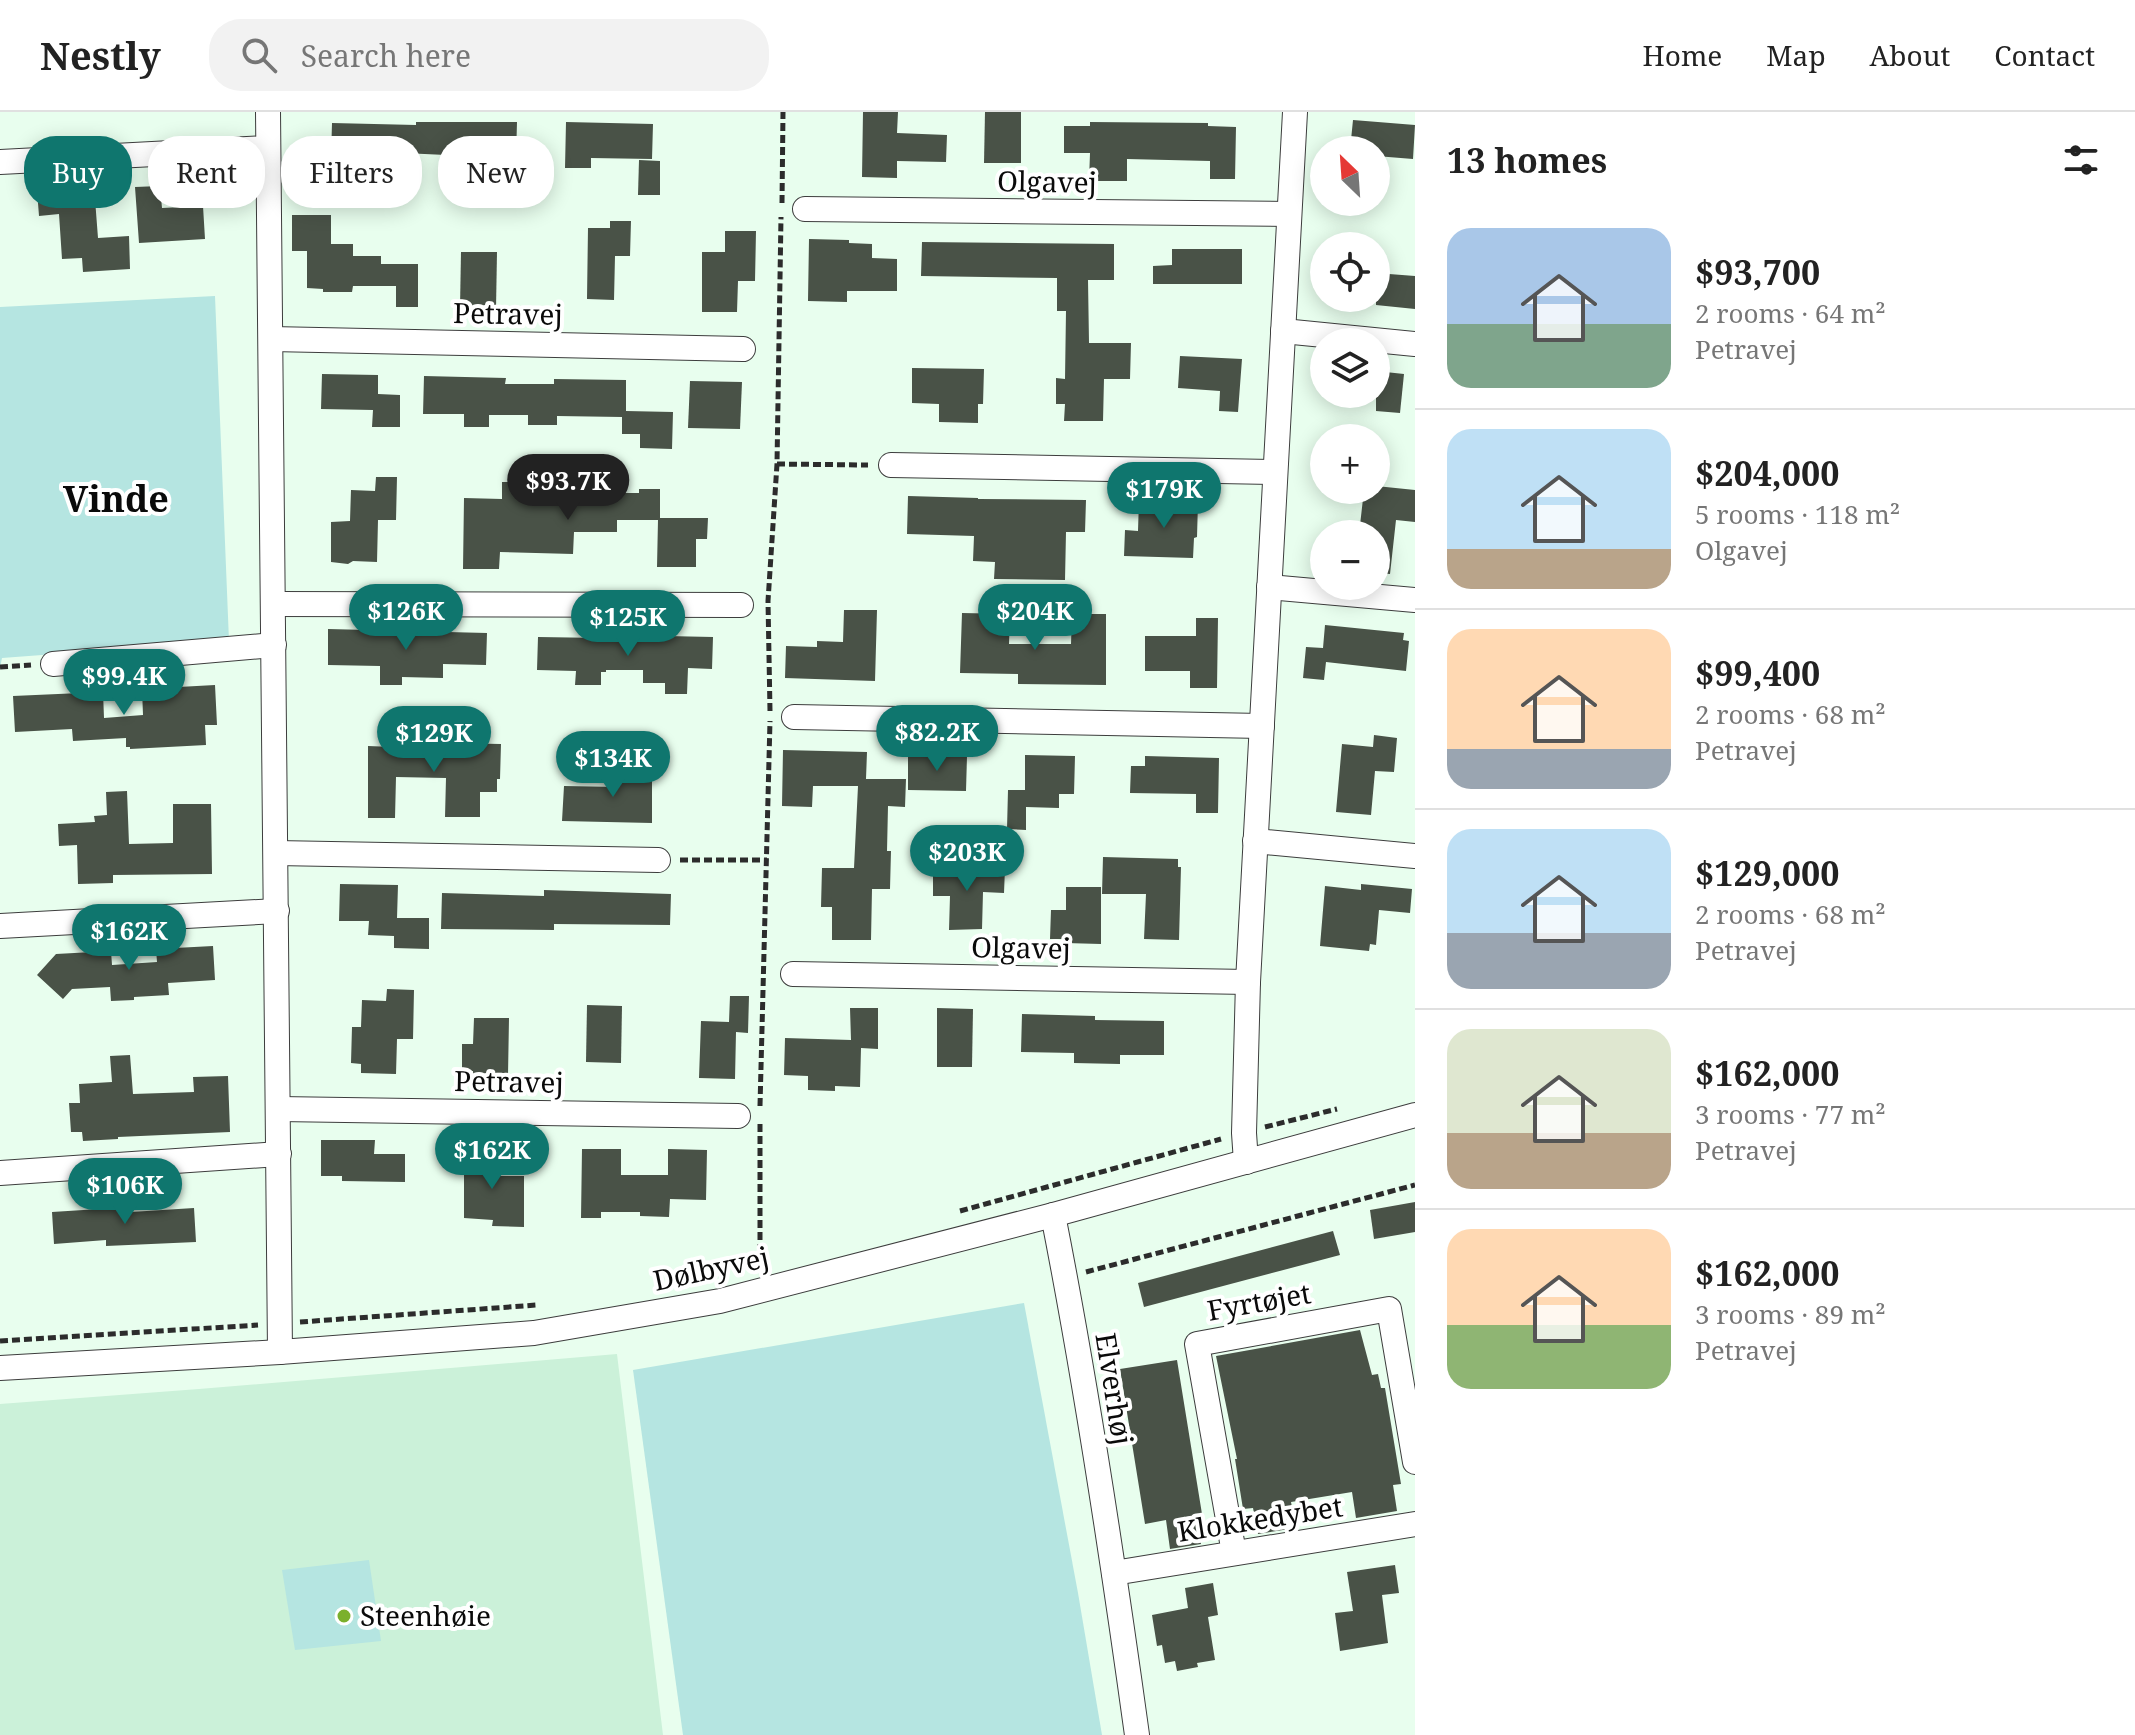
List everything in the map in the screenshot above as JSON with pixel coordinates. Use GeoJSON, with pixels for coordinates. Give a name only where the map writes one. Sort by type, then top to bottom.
{"type":"FeatureCollection","features":[{"type":"Feature","properties":{"kind":"street"},"geometry":{"type":"LineString","coordinates":[[268,112],[280,1352]]}},
{"type":"Feature","properties":{"kind":"street"},"geometry":{"type":"LineString","coordinates":[[1246,1162],[1248,982],[1295,112]]}},
{"type":"Feature","properties":{"kind":"street"},"geometry":{"type":"LineString","coordinates":[[0,162],[268,148]]}},
{"type":"Feature","properties":{"kind":"street","name":"Olgavej"},"geometry":{"type":"LineString","coordinates":[[805,209],[1289,214]]}},
{"type":"Feature","properties":{"kind":"street"},"geometry":{"type":"LineString","coordinates":[[1283,331],[1415,344]]}},
{"type":"Feature","properties":{"kind":"street","name":"Petravej"},"geometry":{"type":"LineString","coordinates":[[271,339],[743,349]]}},
{"type":"Feature","properties":{"kind":"street"},"geometry":{"type":"LineString","coordinates":[[891,465],[1275,472]]}},
{"type":"Feature","properties":{"kind":"street"},"geometry":{"type":"LineString","coordinates":[[1269,587],[1415,600]]}},
{"type":"Feature","properties":{"kind":"street"},"geometry":{"type":"LineString","coordinates":[[273,604],[741,605]]}},
{"type":"Feature","properties":{"kind":"street"},"geometry":{"type":"LineString","coordinates":[[53,664],[274,645]]}},
{"type":"Feature","properties":{"kind":"street"},"geometry":{"type":"LineString","coordinates":[[794,717],[1262,726]]}},
{"type":"Feature","properties":{"kind":"street"},"geometry":{"type":"LineString","coordinates":[[1255,841],[1415,856]]}},
{"type":"Feature","properties":{"kind":"street"},"geometry":{"type":"LineString","coordinates":[[276,853],[658,860]]}},
{"type":"Feature","properties":{"kind":"street"},"geometry":{"type":"LineString","coordinates":[[0,926],[277,911]]}},
{"type":"Feature","properties":{"kind":"street","name":"Olgavej"},"geometry":{"type":"LineString","coordinates":[[793,974],[1248,982]]}},
{"type":"Feature","properties":{"kind":"street","name":"Petravej"},"geometry":{"type":"LineString","coordinates":[[279,1109],[738,1116]]}},
{"type":"Feature","properties":{"kind":"street","name":"Dølbyvej"},"geometry":{"type":"LineString","coordinates":[[0,1368],[534,1333],[720,1301],[1053,1215],[1415,1115]]}},
{"type":"Feature","properties":{"kind":"street"},"geometry":{"type":"LineString","coordinates":[[0,1173],[279,1154]]}},
{"type":"Feature","properties":{"kind":"street","name":"Elverhøj"},"geometry":{"type":"LineString","coordinates":[[1053,1215],[1114,1573],[1137,1735]]}},
{"type":"Feature","properties":{"kind":"street","name":"Fyrtøjet"},"geometry":{"type":"LineString","coordinates":[[1234,1553],[1197,1344],[1389,1309],[1415,1462]]}},
{"type":"Feature","properties":{"kind":"street","name":"Klokkedybet"},"geometry":{"type":"LineString","coordinates":[[1114,1573],[1415,1524]]}},
{"type":"Feature","properties":{"kind":"path"},"geometry":{"type":"LineString","coordinates":[[745,1270],[760,1266],[760,1095],[770,717],[768,601],[777,464],[783,112]]}},
{"type":"Feature","properties":{"kind":"path"},"geometry":{"type":"LineString","coordinates":[[777,464],[891,465]]}},
{"type":"Feature","properties":{"kind":"path"},"geometry":{"type":"LineString","coordinates":[[0,667],[53,664]]}},
{"type":"Feature","properties":{"kind":"path"},"geometry":{"type":"LineString","coordinates":[[658,860],[767,860]]}},
{"type":"Feature","properties":{"kind":"path"},"geometry":{"type":"LineString","coordinates":[[957,1212],[1344,1107]]}},
{"type":"Feature","properties":{"kind":"path"},"geometry":{"type":"LineString","coordinates":[[1065,1277],[1415,1185]]}},
{"type":"Feature","properties":{"kind":"path"},"geometry":{"type":"LineString","coordinates":[[0,1341],[548,1304]]}},
{"type":"Feature","properties":{"kind":"green space"},"geometry":{"type":"Polygon","coordinates":[[[617,1354],[663,1735],[0,1735],[0,1404],[617,1354]]]}},
{"type":"Feature","properties":{"kind":"shaded area"},"geometry":{"type":"Polygon","coordinates":[[[215,296],[229,641],[2,658],[0,668],[0,307],[215,296]]]}},
{"type":"Feature","properties":{"kind":"shaded area"},"geometry":{"type":"Polygon","coordinates":[[[1024,1303],[1102,1735],[683,1735],[633,1370],[1024,1303]]]}},
{"type":"Feature","properties":{"kind":"shaded area"},"geometry":{"type":"Polygon","coordinates":[[[369,1560],[381,1641],[295,1650],[282,1570],[369,1560]]]}},
{"type":"Feature","properties":{"kind":"building"},"geometry":{"type":"Polygon","coordinates":[[[863,112],[898,112],[897,133],[947,135],[946,162],[897,161],[897,178],[862,177],[863,112]]]}},
{"type":"Feature","properties":{"kind":"building"},"geometry":{"type":"Polygon","coordinates":[[[985,112],[1021,112],[1021,163],[984,163],[985,112]]]}},
{"type":"Feature","properties":{"kind":"building"},"geometry":{"type":"Polygon","coordinates":[[[1353,120],[1415,125],[1413,159],[1390,157],[1390,136],[1351,136],[1353,120]]]}},
{"type":"Feature","properties":{"kind":"building"},"geometry":{"type":"Polygon","coordinates":[[[416,122],[517,122],[517,136],[438,136],[438,155],[422,154],[422,136],[332,136],[332,123],[416,125],[416,122]]]}},
{"type":"Feature","properties":{"kind":"building"},"geometry":{"type":"Polygon","coordinates":[[[566,122],[653,124],[652,159],[591,158],[591,168],[565,168],[566,122]]]}},
{"type":"Feature","properties":{"kind":"building"},"geometry":{"type":"Polygon","coordinates":[[[1090,122],[1208,123],[1208,126],[1236,127],[1235,179],[1210,179],[1210,161],[1127,159],[1127,181],[1089,181],[1090,153],[1064,153],[1064,126],[1090,126],[1090,122]]]}},
{"type":"Feature","properties":{"kind":"building"},"geometry":{"type":"Polygon","coordinates":[[[639,160],[660,161],[660,195],[638,195],[639,160]]]}},
{"type":"Feature","properties":{"kind":"building"},"geometry":{"type":"Polygon","coordinates":[[[148,186],[148,208],[203,208],[205,239],[139,243],[135,187],[148,186]]]}},
{"type":"Feature","properties":{"kind":"building"},"geometry":{"type":"Polygon","coordinates":[[[38,208],[96,208],[98,238],[129,236],[130,269],[83,272],[82,258],[62,259],[59,214],[39,216],[38,208]]]}},
{"type":"Feature","properties":{"kind":"building"},"geometry":{"type":"Polygon","coordinates":[[[292,215],[331,215],[331,244],[353,244],[353,256],[381,256],[381,264],[418,264],[418,307],[396,307],[396,286],[353,286],[352,292],[323,292],[323,289],[307,288],[307,251],[292,251],[292,215]]]}},
{"type":"Feature","properties":{"kind":"building"},"geometry":{"type":"Polygon","coordinates":[[[610,221],[631,221],[630,256],[615,256],[614,300],[587,299],[588,228],[610,228],[610,221]]]}},
{"type":"Feature","properties":{"kind":"building"},"geometry":{"type":"Polygon","coordinates":[[[725,231],[756,231],[755,281],[738,281],[737,312],[702,312],[702,252],[725,252],[725,231]]]}},
{"type":"Feature","properties":{"kind":"building"},"geometry":{"type":"Polygon","coordinates":[[[809,239],[872,244],[872,258],[897,259],[897,291],[847,291],[847,302],[808,301],[809,239]]]}},
{"type":"Feature","properties":{"kind":"building"},"geometry":{"type":"Polygon","coordinates":[[[922,242],[1114,244],[1114,280],[1088,280],[1089,343],[1131,343],[1130,379],[1104,379],[1103,421],[1064,421],[1065,404],[1056,404],[1056,378],[1065,379],[1066,311],[1057,311],[1057,278],[921,276],[922,242]]]}},
{"type":"Feature","properties":{"kind":"building"},"geometry":{"type":"Polygon","coordinates":[[[1172,249],[1242,249],[1242,284],[1153,284],[1153,266],[1172,265],[1172,249]]]}},
{"type":"Feature","properties":{"kind":"building"},"geometry":{"type":"Polygon","coordinates":[[[461,252],[497,252],[496,309],[460,308],[461,252]]]}},
{"type":"Feature","properties":{"kind":"building"},"geometry":{"type":"Polygon","coordinates":[[[1390,274],[1415,276],[1415,309],[1390,306],[1390,274]]]}},
{"type":"Feature","properties":{"kind":"building"},"geometry":{"type":"Polygon","coordinates":[[[1180,356],[1242,359],[1238,412],[1219,411],[1220,391],[1178,388],[1180,356]]]}},
{"type":"Feature","properties":{"kind":"building"},"geometry":{"type":"Polygon","coordinates":[[[912,368],[984,369],[983,404],[978,404],[978,423],[939,422],[939,404],[912,403],[912,368]]]}},
{"type":"Feature","properties":{"kind":"building"},"geometry":{"type":"Polygon","coordinates":[[[1390,372],[1404,374],[1400,413],[1376,411],[1376,408],[1390,408],[1390,372]]]}},
{"type":"Feature","properties":{"kind":"building"},"geometry":{"type":"Polygon","coordinates":[[[322,374],[378,375],[378,394],[400,395],[400,427],[372,427],[373,410],[321,409],[322,374]]]}},
{"type":"Feature","properties":{"kind":"building"},"geometry":{"type":"Polygon","coordinates":[[[424,376],[506,378],[505,384],[554,384],[554,379],[626,380],[626,411],[673,412],[672,449],[640,448],[640,434],[622,434],[622,417],[557,416],[557,425],[528,425],[528,415],[489,415],[489,427],[464,427],[464,414],[423,414],[424,376]]]}},
{"type":"Feature","properties":{"kind":"building"},"geometry":{"type":"Polygon","coordinates":[[[690,381],[742,382],[740,429],[688,428],[690,381]]]}},
{"type":"Feature","properties":{"kind":"building"},"geometry":{"type":"Polygon","coordinates":[[[376,477],[397,477],[396,520],[378,520],[377,562],[331,562],[331,522],[350,521],[351,490],[375,491],[376,477]]]}},
{"type":"Feature","properties":{"kind":"building"},"geometry":{"type":"Polygon","coordinates":[[[502,482],[596,483],[596,493],[639,493],[639,489],[660,489],[660,518],[708,518],[707,539],[696,539],[696,567],[657,567],[658,520],[617,520],[617,532],[574,532],[573,554],[500,552],[499,569],[463,569],[464,498],[502,499],[502,482]]]}},
{"type":"Feature","properties":{"kind":"building"},"geometry":{"type":"Polygon","coordinates":[[[1390,487],[1415,490],[1415,522],[1396,520],[1390,574],[1390,520],[1361,520],[1362,504],[1390,504],[1390,487]]]}},
{"type":"Feature","properties":{"kind":"building"},"geometry":{"type":"Polygon","coordinates":[[[908,496],[1086,500],[1085,532],[1066,532],[1065,580],[994,579],[995,562],[973,561],[974,536],[907,534],[908,496]]]}},
{"type":"Feature","properties":{"kind":"building"},"geometry":{"type":"Polygon","coordinates":[[[1139,500],[1198,502],[1193,558],[1124,556],[1125,530],[1138,531],[1139,500]]]}},
{"type":"Feature","properties":{"kind":"building"},"geometry":{"type":"Polygon","coordinates":[[[844,610],[877,610],[875,681],[785,678],[786,646],[817,647],[817,641],[843,642],[844,610]]]}},
{"type":"Feature","properties":{"kind":"building"},"geometry":{"type":"Polygon","coordinates":[[[962,613],[1010,614],[1009,644],[1071,644],[1072,614],[1106,614],[1106,685],[1018,684],[1018,674],[960,673],[962,613]]]}},
{"type":"Feature","properties":{"kind":"building"},"geometry":{"type":"Polygon","coordinates":[[[1196,618],[1218,618],[1217,688],[1190,688],[1190,671],[1145,671],[1145,636],[1196,636],[1196,618]]]}},
{"type":"Feature","properties":{"kind":"building"},"geometry":{"type":"Polygon","coordinates":[[[1325,625],[1404,633],[1403,640],[1409,641],[1406,671],[1326,662],[1324,680],[1303,678],[1306,647],[1323,648],[1325,625]]]}},
{"type":"Feature","properties":{"kind":"building"},"geometry":{"type":"Polygon","coordinates":[[[328,629],[487,633],[486,665],[443,664],[443,678],[402,677],[402,685],[380,685],[380,666],[328,665],[328,629]]]}},
{"type":"Feature","properties":{"kind":"building"},"geometry":{"type":"Polygon","coordinates":[[[666,636],[713,637],[712,669],[688,668],[687,694],[665,694],[665,683],[643,683],[643,670],[606,670],[601,672],[601,685],[575,685],[576,671],[537,670],[538,637],[666,639],[666,636]]]}},
{"type":"Feature","properties":{"kind":"building"},"geometry":{"type":"Polygon","coordinates":[[[215,685],[217,725],[205,725],[206,745],[130,749],[126,747],[126,738],[73,741],[72,729],[15,732],[13,696],[103,692],[104,718],[143,715],[142,689],[215,685]]]}},
{"type":"Feature","properties":{"kind":"building"},"geometry":{"type":"Polygon","coordinates":[[[1374,735],[1397,738],[1394,772],[1375,771],[1371,815],[1336,812],[1342,744],[1373,747],[1374,735]]]}},
{"type":"Feature","properties":{"kind":"building"},"geometry":{"type":"Polygon","coordinates":[[[393,742],[501,744],[497,792],[480,792],[480,817],[445,817],[446,778],[396,777],[395,818],[368,818],[368,746],[393,747],[393,742]]]}},
{"type":"Feature","properties":{"kind":"building"},"geometry":{"type":"Polygon","coordinates":[[[783,750],[867,752],[866,779],[906,779],[905,807],[888,806],[890,889],[872,889],[871,940],[832,940],[832,907],[821,907],[822,868],[854,868],[858,786],[813,786],[812,807],[782,806],[783,750]]]}},
{"type":"Feature","properties":{"kind":"building"},"geometry":{"type":"Polygon","coordinates":[[[908,755],[967,756],[966,791],[908,790],[908,755]]]}},
{"type":"Feature","properties":{"kind":"building"},"geometry":{"type":"Polygon","coordinates":[[[1025,755],[1075,756],[1074,794],[1059,794],[1059,808],[1026,807],[1026,830],[1007,829],[1008,790],[1025,790],[1025,755]]]}},
{"type":"Feature","properties":{"kind":"building"},"geometry":{"type":"Polygon","coordinates":[[[1145,756],[1219,758],[1218,813],[1196,813],[1196,794],[1130,793],[1131,766],[1145,766],[1145,756]]]}},
{"type":"Feature","properties":{"kind":"building"},"geometry":{"type":"Polygon","coordinates":[[[617,766],[652,766],[652,823],[562,821],[564,786],[617,787],[617,766]]]}},
{"type":"Feature","properties":{"kind":"building"},"geometry":{"type":"Polygon","coordinates":[[[127,791],[129,844],[173,843],[173,804],[211,804],[212,874],[113,875],[113,883],[78,884],[77,845],[59,846],[58,824],[95,822],[94,816],[107,815],[106,792],[127,791]]]}},
{"type":"Feature","properties":{"kind":"building"},"geometry":{"type":"Polygon","coordinates":[[[1103,857],[1178,859],[1178,867],[1181,867],[1179,940],[1144,939],[1146,894],[1102,894],[1103,857]]]}},
{"type":"Feature","properties":{"kind":"building"},"geometry":{"type":"Polygon","coordinates":[[[933,868],[1005,868],[1004,893],[983,892],[982,929],[949,930],[950,896],[933,896],[933,868]]]}},
{"type":"Feature","properties":{"kind":"building"},"geometry":{"type":"Polygon","coordinates":[[[340,884],[398,885],[397,918],[429,918],[429,949],[394,948],[394,936],[368,935],[369,921],[339,921],[340,884]]]}},
{"type":"Feature","properties":{"kind":"building"},"geometry":{"type":"Polygon","coordinates":[[[1361,884],[1412,889],[1410,913],[1379,910],[1376,945],[1370,944],[1369,951],[1320,946],[1325,886],[1361,890],[1361,884]]]}},
{"type":"Feature","properties":{"kind":"building"},"geometry":{"type":"Polygon","coordinates":[[[1066,887],[1101,887],[1101,944],[1065,943],[1065,939],[1050,939],[1051,910],[1066,910],[1066,887]]]}},
{"type":"Feature","properties":{"kind":"building"},"geometry":{"type":"Polygon","coordinates":[[[544,890],[671,894],[670,925],[554,924],[554,930],[441,929],[442,893],[544,896],[544,890]]]}},
{"type":"Feature","properties":{"kind":"building"},"geometry":{"type":"Polygon","coordinates":[[[213,946],[215,980],[168,983],[169,995],[111,1001],[110,987],[72,989],[63,999],[37,975],[56,954],[111,951],[112,965],[157,962],[156,949],[213,946]]]}},
{"type":"Feature","properties":{"kind":"building"},"geometry":{"type":"Polygon","coordinates":[[[387,989],[414,990],[413,1039],[397,1039],[396,1074],[361,1073],[361,1064],[351,1063],[352,1027],[361,1027],[362,1000],[386,1001],[387,989]]]}},
{"type":"Feature","properties":{"kind":"building"},"geometry":{"type":"Polygon","coordinates":[[[730,996],[749,996],[748,1033],[736,1032],[735,1079],[699,1078],[701,1021],[729,1022],[730,996]]]}},
{"type":"Feature","properties":{"kind":"building"},"geometry":{"type":"Polygon","coordinates":[[[587,1005],[622,1006],[621,1063],[586,1062],[587,1005]]]}},
{"type":"Feature","properties":{"kind":"building"},"geometry":{"type":"Polygon","coordinates":[[[850,1008],[878,1008],[878,1049],[861,1048],[860,1087],[835,1086],[835,1091],[808,1090],[808,1076],[784,1075],[785,1038],[851,1040],[850,1008]]]}},
{"type":"Feature","properties":{"kind":"building"},"geometry":{"type":"Polygon","coordinates":[[[937,1008],[973,1009],[972,1067],[937,1067],[937,1008]]]}},
{"type":"Feature","properties":{"kind":"building"},"geometry":{"type":"Polygon","coordinates":[[[1022,1014],[1164,1021],[1164,1055],[1120,1055],[1120,1064],[1074,1063],[1074,1053],[1021,1052],[1022,1014]]]}},
{"type":"Feature","properties":{"kind":"building"},"geometry":{"type":"Polygon","coordinates":[[[474,1018],[509,1018],[508,1075],[473,1075],[473,1071],[462,1071],[462,1044],[473,1044],[474,1018]]]}},
{"type":"Feature","properties":{"kind":"building"},"geometry":{"type":"Polygon","coordinates":[[[130,1055],[133,1094],[194,1092],[193,1077],[228,1076],[230,1132],[83,1141],[82,1132],[71,1132],[69,1103],[80,1103],[79,1084],[112,1082],[110,1056],[130,1055]]]}},
{"type":"Feature","properties":{"kind":"building"},"geometry":{"type":"Polygon","coordinates":[[[321,1140],[375,1140],[374,1154],[405,1154],[405,1182],[342,1181],[342,1176],[321,1176],[321,1140]]]}},
{"type":"Feature","properties":{"kind":"building"},"geometry":{"type":"Polygon","coordinates":[[[582,1149],[621,1149],[621,1175],[668,1175],[668,1149],[707,1150],[706,1200],[670,1199],[669,1217],[640,1216],[640,1212],[601,1212],[601,1218],[581,1218],[582,1149]]]}},
{"type":"Feature","properties":{"kind":"building"},"geometry":{"type":"Polygon","coordinates":[[[464,1151],[500,1151],[500,1176],[524,1176],[524,1227],[492,1226],[493,1220],[464,1218],[464,1151]]]}},
{"type":"Feature","properties":{"kind":"building"},"geometry":{"type":"Polygon","coordinates":[[[1415,1202],[1415,1232],[1374,1239],[1370,1210],[1415,1202]]]}},
{"type":"Feature","properties":{"kind":"building"},"geometry":{"type":"Polygon","coordinates":[[[131,1207],[131,1212],[194,1208],[196,1242],[106,1246],[106,1240],[54,1244],[52,1212],[131,1207]]]}},
{"type":"Feature","properties":{"kind":"building"},"geometry":{"type":"Polygon","coordinates":[[[1333,1231],[1340,1255],[1144,1307],[1138,1283],[1333,1231]]]}},
{"type":"Feature","properties":{"kind":"building"},"geometry":{"type":"Polygon","coordinates":[[[1360,1330],[1372,1375],[1378,1374],[1381,1388],[1385,1388],[1401,1484],[1393,1485],[1397,1511],[1356,1518],[1352,1492],[1291,1502],[1296,1528],[1258,1534],[1253,1508],[1243,1509],[1237,1459],[1216,1356],[1360,1330]]]}},
{"type":"Feature","properties":{"kind":"building"},"geometry":{"type":"Polygon","coordinates":[[[1177,1360],[1202,1514],[1197,1515],[1201,1544],[1170,1549],[1166,1520],[1145,1524],[1120,1369],[1177,1360]]]}},
{"type":"Feature","properties":{"kind":"building"},"geometry":{"type":"Polygon","coordinates":[[[1395,1565],[1399,1593],[1382,1595],[1388,1643],[1340,1651],[1335,1613],[1353,1611],[1347,1572],[1395,1565]]]}},
{"type":"Feature","properties":{"kind":"building"},"geometry":{"type":"Polygon","coordinates":[[[1213,1583],[1218,1615],[1208,1617],[1215,1660],[1177,1671],[1175,1661],[1165,1663],[1162,1645],[1157,1646],[1152,1615],[1188,1608],[1185,1588],[1213,1583]]]}},
{"type":"Feature","properties":{"kind":"place","name":"Steenhøie"},"geometry":{"type":"Point","coordinates":[344,1616]}},
{"type":"Feature","properties":{"kind":"district","name":"Vinde"},"geometry":{"type":"Point","coordinates":[116,499]}}]}
